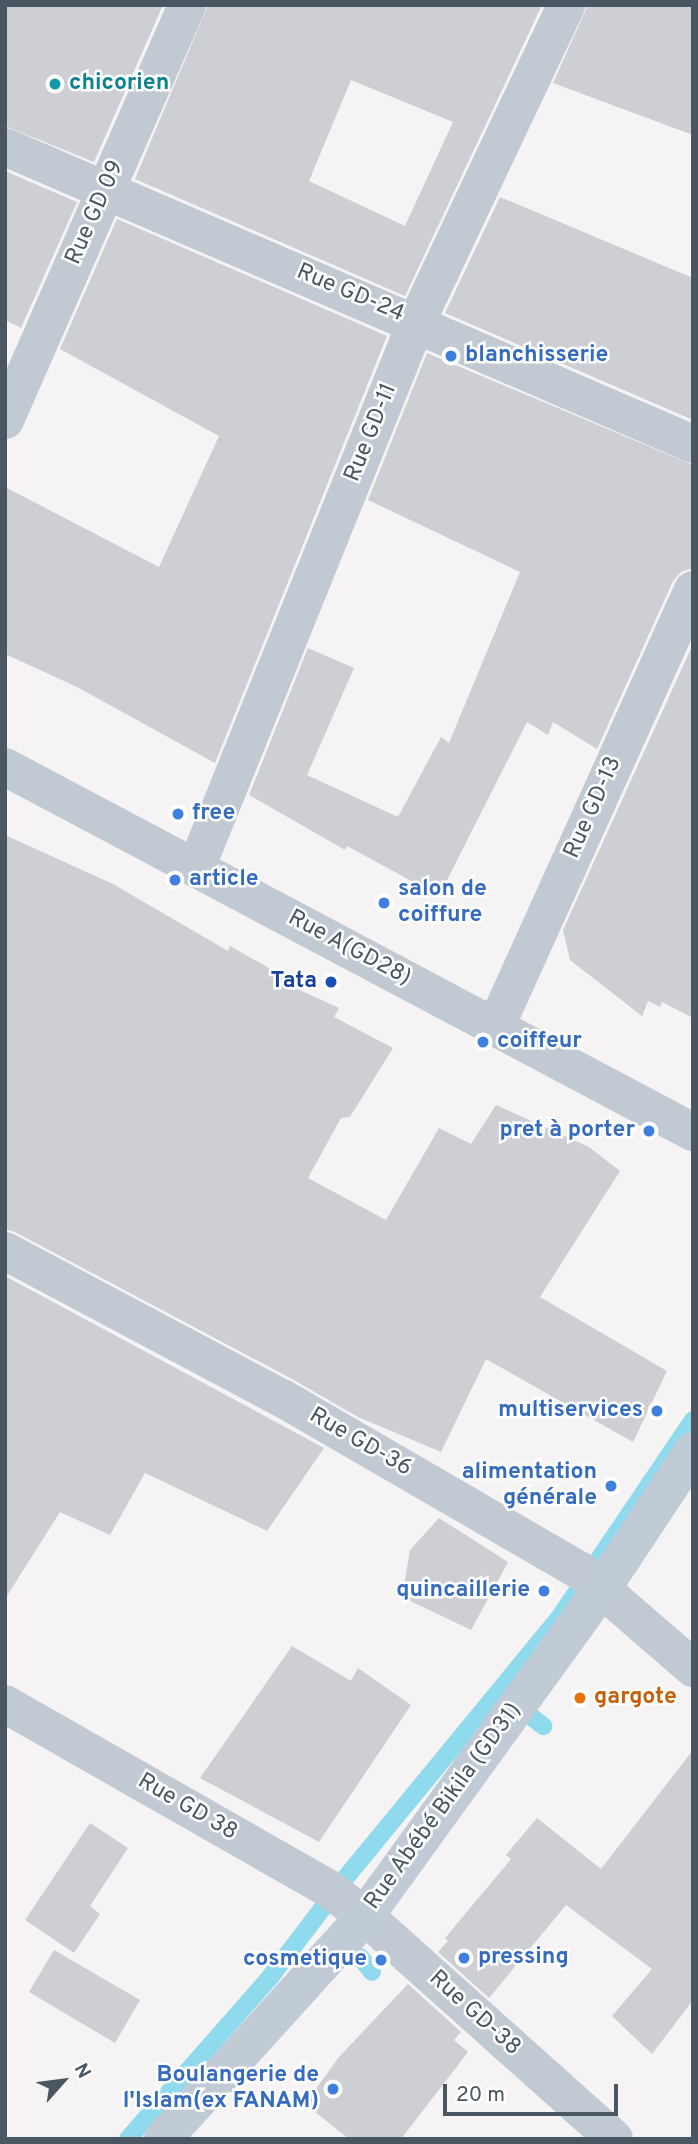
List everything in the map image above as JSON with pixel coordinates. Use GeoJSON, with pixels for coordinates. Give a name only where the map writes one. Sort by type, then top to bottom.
{"type":"FeatureCollection","features":[{"type":"Feature","properties":{"kind":"main road","name":"Rue Abébé Bikila (GD31)"},"geometry":{"type":"LineString","coordinates":[[163,2139],[365,1916],[603,1587],[693,1451]]}},
{"type":"Feature","properties":{"kind":"street","name":"Rue GD 09"},"geometry":{"type":"LineString","coordinates":[[5,420],[187,5]]}},
{"type":"Feature","properties":{"kind":"street","name":"Rue GD-11"},"geometry":{"type":"LineString","coordinates":[[196,868],[416,323],[566,5]]}},
{"type":"Feature","properties":{"kind":"street","name":"Rue GD-24"},"geometry":{"type":"LineString","coordinates":[[5,147],[693,444]]}},
{"type":"Feature","properties":{"kind":"street","name":"Rue GD-13"},"geometry":{"type":"LineString","coordinates":[[496,1026],[693,590]]}},
{"type":"Feature","properties":{"kind":"street","name":"Rue A(GD28)"},"geometry":{"type":"LineString","coordinates":[[5,767],[693,1132]]}},
{"type":"Feature","properties":{"kind":"street","name":"Rue GD-36"},"geometry":{"type":"LineString","coordinates":[[5,1251],[282,1398],[603,1587],[693,1668]]}},
{"type":"Feature","properties":{"kind":"street","name":"Rue GD 38"},"geometry":{"type":"LineString","coordinates":[[5,1704],[329,1889],[365,1916]]}},
{"type":"Feature","properties":{"kind":"street","name":"Rue GD-38"},"geometry":{"type":"LineString","coordinates":[[365,1916],[614,2139]]}},
{"type":"Feature","properties":{"kind":"building"},"geometry":{"type":"Polygon","coordinates":[[[5,5],[163,5],[94,162],[5,126],[5,5]]]}},
{"type":"Feature","properties":{"kind":"building"},"geometry":{"type":"Polygon","coordinates":[[[208,5],[542,5],[405,296],[135,179],[208,5]],[[351,80],[309,181],[405,226],[453,122],[351,80]]]}},
{"type":"Feature","properties":{"kind":"building"},"geometry":{"type":"Polygon","coordinates":[[[588,5],[693,5],[693,135],[553,83],[588,5]]]}},
{"type":"Feature","properties":{"kind":"building"},"geometry":{"type":"Polygon","coordinates":[[[5,171],[77,202],[21,328],[5,320],[5,171]]]}},
{"type":"Feature","properties":{"kind":"building"},"geometry":{"type":"Polygon","coordinates":[[[500,197],[693,278],[693,420],[445,313],[500,197]]]}},
{"type":"Feature","properties":{"kind":"building"},"geometry":{"type":"Polygon","coordinates":[[[117,219],[387,336],[215,763],[77,687],[5,654],[5,487],[159,567],[219,436],[60,349],[117,219]]]}},
{"type":"Feature","properties":{"kind":"building"},"geometry":{"type":"Polygon","coordinates":[[[427,353],[693,465],[693,568],[681,572],[673,581],[597,749],[553,722],[548,735],[527,722],[439,896],[347,846],[345,850],[249,795],[308,648],[354,668],[307,775],[398,817],[441,737],[449,743],[520,572],[368,500],[427,353]]]}},
{"type":"Feature","properties":{"kind":"building"},"geometry":{"type":"Polygon","coordinates":[[[693,644],[693,1018],[662,1002],[660,1007],[648,1001],[642,1016],[570,960],[563,930],[693,644]]]}},
{"type":"Feature","properties":{"kind":"building"},"geometry":{"type":"Polygon","coordinates":[[[5,835],[113,884],[228,951],[230,946],[285,977],[282,982],[339,1008],[334,1017],[393,1048],[350,1117],[341,1118],[308,1178],[386,1220],[439,1128],[471,1144],[496,1105],[589,1147],[620,1171],[540,1297],[667,1371],[633,1442],[486,1359],[441,1452],[358,1417],[292,1379],[5,1229],[5,835]]]}},
{"type":"Feature","properties":{"kind":"building"},"geometry":{"type":"Polygon","coordinates":[[[5,1276],[324,1448],[267,1531],[145,1473],[110,1535],[60,1512],[5,1599],[5,1276]]]}},
{"type":"Feature","properties":{"kind":"building"},"geometry":{"type":"Polygon","coordinates":[[[439,1518],[508,1562],[471,1630],[402,1597],[410,1550],[439,1518]]]}},
{"type":"Feature","properties":{"kind":"building"},"geometry":{"type":"Polygon","coordinates":[[[292,1646],[351,1681],[358,1668],[411,1705],[319,1842],[200,1778],[292,1646]]]}},
{"type":"Feature","properties":{"kind":"building"},"geometry":{"type":"Polygon","coordinates":[[[693,1750],[693,2000],[652,2054],[612,2016],[652,1969],[566,1905],[489,1998],[438,1952],[448,1941],[445,1938],[511,1859],[506,1855],[537,1818],[601,1869],[693,1750]]]}},
{"type":"Feature","properties":{"kind":"building"},"geometry":{"type":"Polygon","coordinates":[[[90,1823],[128,1848],[90,1906],[100,1914],[74,1953],[25,1920],[90,1823]]]}},
{"type":"Feature","properties":{"kind":"building"},"geometry":{"type":"Polygon","coordinates":[[[54,1950],[140,2000],[115,2043],[29,1992],[54,1950]]]}},
{"type":"Feature","properties":{"kind":"building"},"geometry":{"type":"Polygon","coordinates":[[[408,1984],[461,2032],[454,2040],[468,2052],[401,2139],[349,2139],[305,2104],[339,2057],[408,1984]]]}},
{"type":"Feature","properties":{"kind":"waterway"},"geometry":{"type":"LineString","coordinates":[[128,2139],[271,1976],[347,1876],[559,1618],[693,1420]]}},
{"type":"Feature","properties":{"kind":"waterway"},"geometry":{"type":"LineString","coordinates":[[515,1704],[543,1726]]}},
{"type":"Feature","properties":{"kind":"waterway"},"geometry":{"type":"LineString","coordinates":[[360,1957],[372,1972]]}},
{"type":"Feature","properties":{"kind":"place","name":"chicorien"},"geometry":{"type":"Point","coordinates":[55,84]}},
{"type":"Feature","properties":{"kind":"place","name":"blanchisserie"},"geometry":{"type":"Point","coordinates":[451,356]}},
{"type":"Feature","properties":{"kind":"place","name":"free"},"geometry":{"type":"Point","coordinates":[178,814]}},
{"type":"Feature","properties":{"kind":"place","name":"article"},"geometry":{"type":"Point","coordinates":[175,880]}},
{"type":"Feature","properties":{"kind":"place","name":"salon de coiffure"},"geometry":{"type":"Point","coordinates":[384,903]}},
{"type":"Feature","properties":{"kind":"place","name":"Tata"},"geometry":{"type":"Point","coordinates":[331,982]}},
{"type":"Feature","properties":{"kind":"place","name":"coiffeur"},"geometry":{"type":"Point","coordinates":[483,1042]}},
{"type":"Feature","properties":{"kind":"place","name":"pret à porter"},"geometry":{"type":"Point","coordinates":[649,1131]}},
{"type":"Feature","properties":{"kind":"place","name":"multiservices"},"geometry":{"type":"Point","coordinates":[657,1411]}},
{"type":"Feature","properties":{"kind":"place","name":"alimentation générale"},"geometry":{"type":"Point","coordinates":[611,1486]}},
{"type":"Feature","properties":{"kind":"place","name":"quincaillerie"},"geometry":{"type":"Point","coordinates":[544,1591]}},
{"type":"Feature","properties":{"kind":"place","name":"gargote"},"geometry":{"type":"Point","coordinates":[580,1698]}},
{"type":"Feature","properties":{"kind":"place","name":"pressing"},"geometry":{"type":"Point","coordinates":[464,1958]}},
{"type":"Feature","properties":{"kind":"place","name":"cosmetique"},"geometry":{"type":"Point","coordinates":[381,1960]}},
{"type":"Feature","properties":{"kind":"place","name":"Boulangerie de l'Islam(ex FANAM)"},"geometry":{"type":"Point","coordinates":[333,2089]}}]}
